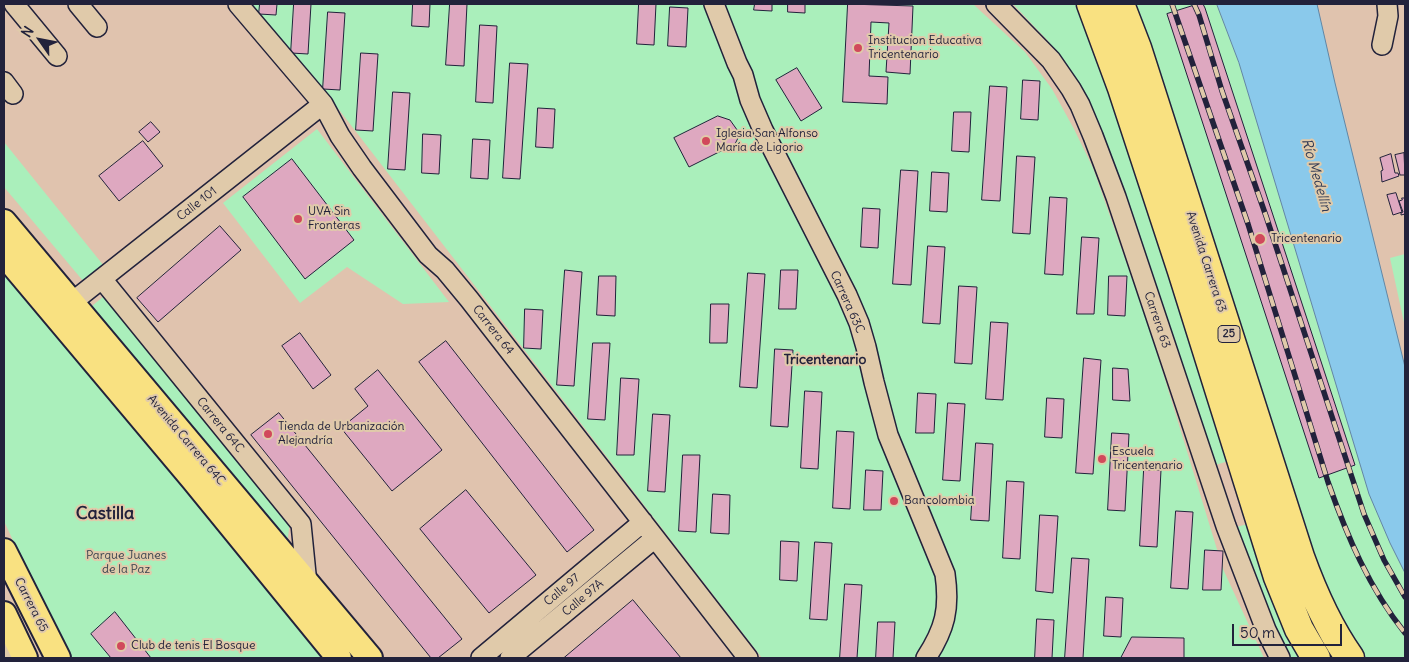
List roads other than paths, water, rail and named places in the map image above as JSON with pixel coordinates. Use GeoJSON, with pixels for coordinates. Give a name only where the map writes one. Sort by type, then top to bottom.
{"type":"FeatureCollection","features":[{"type":"Feature","properties":{"kind":"highway","name":"Avenida Carrera 63"},"geometry":{"type":"LineString","coordinates":[[1091,4],[1122,88],[1182,271],[1278,577],[1299,629],[1316,658]]}},
{"type":"Feature","properties":{"kind":"highway","name":"Avenida Carrera 63"},"geometry":{"type":"LineString","coordinates":[[1120,4],[1140,58],[1300,557],[1321,610],[1331,630],[1350,658]]}},
{"type":"Feature","properties":{"kind":"main road","name":"Avenida Carrera 64C"},"geometry":{"type":"LineString","coordinates":[[4,222],[370,658]]}},
{"type":"Feature","properties":{"kind":"main road","name":"Avenida Carrera 64C"},"geometry":{"type":"LineString","coordinates":[[4,254],[193,479],[339,658]]}},
{"type":"Feature","properties":{"kind":"main road","name":"Carrera 65"},"geometry":{"type":"LineString","coordinates":[[4,552],[58,658]]}},
{"type":"Feature","properties":{"kind":"main road"},"geometry":{"type":"LineString","coordinates":[[4,614],[16,654]]}},
{"type":"Feature","properties":{"kind":"street"},"geometry":{"type":"LineString","coordinates":[[14,4],[58,56]]}},
{"type":"Feature","properties":{"kind":"street"},"geometry":{"type":"LineString","coordinates":[[78,4],[97,27]]}},
{"type":"Feature","properties":{"kind":"street","name":"Carrera 64"},"geometry":{"type":"LineString","coordinates":[[238,4],[322,104],[340,136],[362,168],[428,255],[445,270],[748,658]]}},
{"type":"Feature","properties":{"kind":"street","name":"Carrera 63C"},"geometry":{"type":"LineString","coordinates":[[714,4],[763,130],[847,295],[859,323],[888,435],[945,574],[947,588],[946,611],[937,640],[926,658]]}},
{"type":"Feature","properties":{"kind":"street","name":"Carrera 63"},"geometry":{"type":"LineString","coordinates":[[996,4],[1051,60],[1071,89],[1083,113],[1116,197],[1226,526],[1266,630],[1280,658]]}},
{"type":"Feature","properties":{"kind":"street"},"geometry":{"type":"LineString","coordinates":[[1382,45],[1388,16],[1386,4]]}},
{"type":"Feature","properties":{"kind":"street","name":"Calle 101"},"geometry":{"type":"LineString","coordinates":[[71,303],[322,104]]}},
{"type":"Feature","properties":{"kind":"street","name":"Carrera 64C"},"geometry":{"type":"LineString","coordinates":[[102,279],[301,524],[307,584]]}},
{"type":"Feature","properties":{"kind":"street","name":"Calle 97"},"geometry":{"type":"LineString","coordinates":[[481,658],[643,522]]}},
{"type":"Feature","properties":{"kind":"street","name":"Calle 97A"},"geometry":{"type":"LineString","coordinates":[[510,658],[655,538]]}},
{"type":"Feature","properties":{"kind":"water","name":"Río Medellín"},"geometry":{"type":"Polygon","coordinates":[[[1217,4],[1317,4],[1405,367],[1405,573],[1369,494],[1239,63],[1217,4]]]}},
{"type":"Feature","properties":{"kind":"railway"},"geometry":{"type":"LineString","coordinates":[[1172,4],[1248,224],[1335,502],[1351,542],[1370,580],[1380,598],[1405,633]]}},
{"type":"Feature","properties":{"kind":"railway"},"geometry":{"type":"LineString","coordinates":[[1194,4],[1364,514],[1384,560],[1405,597]]}},
{"type":"Feature","properties":{"kind":"place","name":"Institucion Educativa Tricentenario"},"geometry":{"type":"Point","coordinates":[858,48]}},
{"type":"Feature","properties":{"kind":"place","name":"Iglesia San Alfonso María de Ligorio"},"geometry":{"type":"Point","coordinates":[706,141]}},
{"type":"Feature","properties":{"kind":"place","name":"UVA Sin Fronteras"},"geometry":{"type":"Point","coordinates":[298,219]}},
{"type":"Feature","properties":{"kind":"place","name":"Tricentenario"},"geometry":{"type":"Point","coordinates":[1260,239]}},
{"type":"Feature","properties":{"kind":"place","name":"Tienda de Urbanización Alejandría"},"geometry":{"type":"Point","coordinates":[268,434]}},
{"type":"Feature","properties":{"kind":"place","name":"Escuela Tricentenario"},"geometry":{"type":"Point","coordinates":[1102,459]}},
{"type":"Feature","properties":{"kind":"place","name":"Bancolombia"},"geometry":{"type":"Point","coordinates":[894,501]}},
{"type":"Feature","properties":{"kind":"place","name":"Club de tenis El Bosque"},"geometry":{"type":"Point","coordinates":[121,646]}},
{"type":"Feature","properties":{"kind":"district","name":"Tricentenario"},"geometry":{"type":"Point","coordinates":[825,360]}},
{"type":"Feature","properties":{"kind":"district","name":"Castilla"},"geometry":{"type":"Point","coordinates":[105,514]}},
{"type":"Feature","properties":{"kind":"park label","name":"Parque Juanes de la Paz"},"geometry":{"type":"Point","coordinates":[126,563]}}]}
